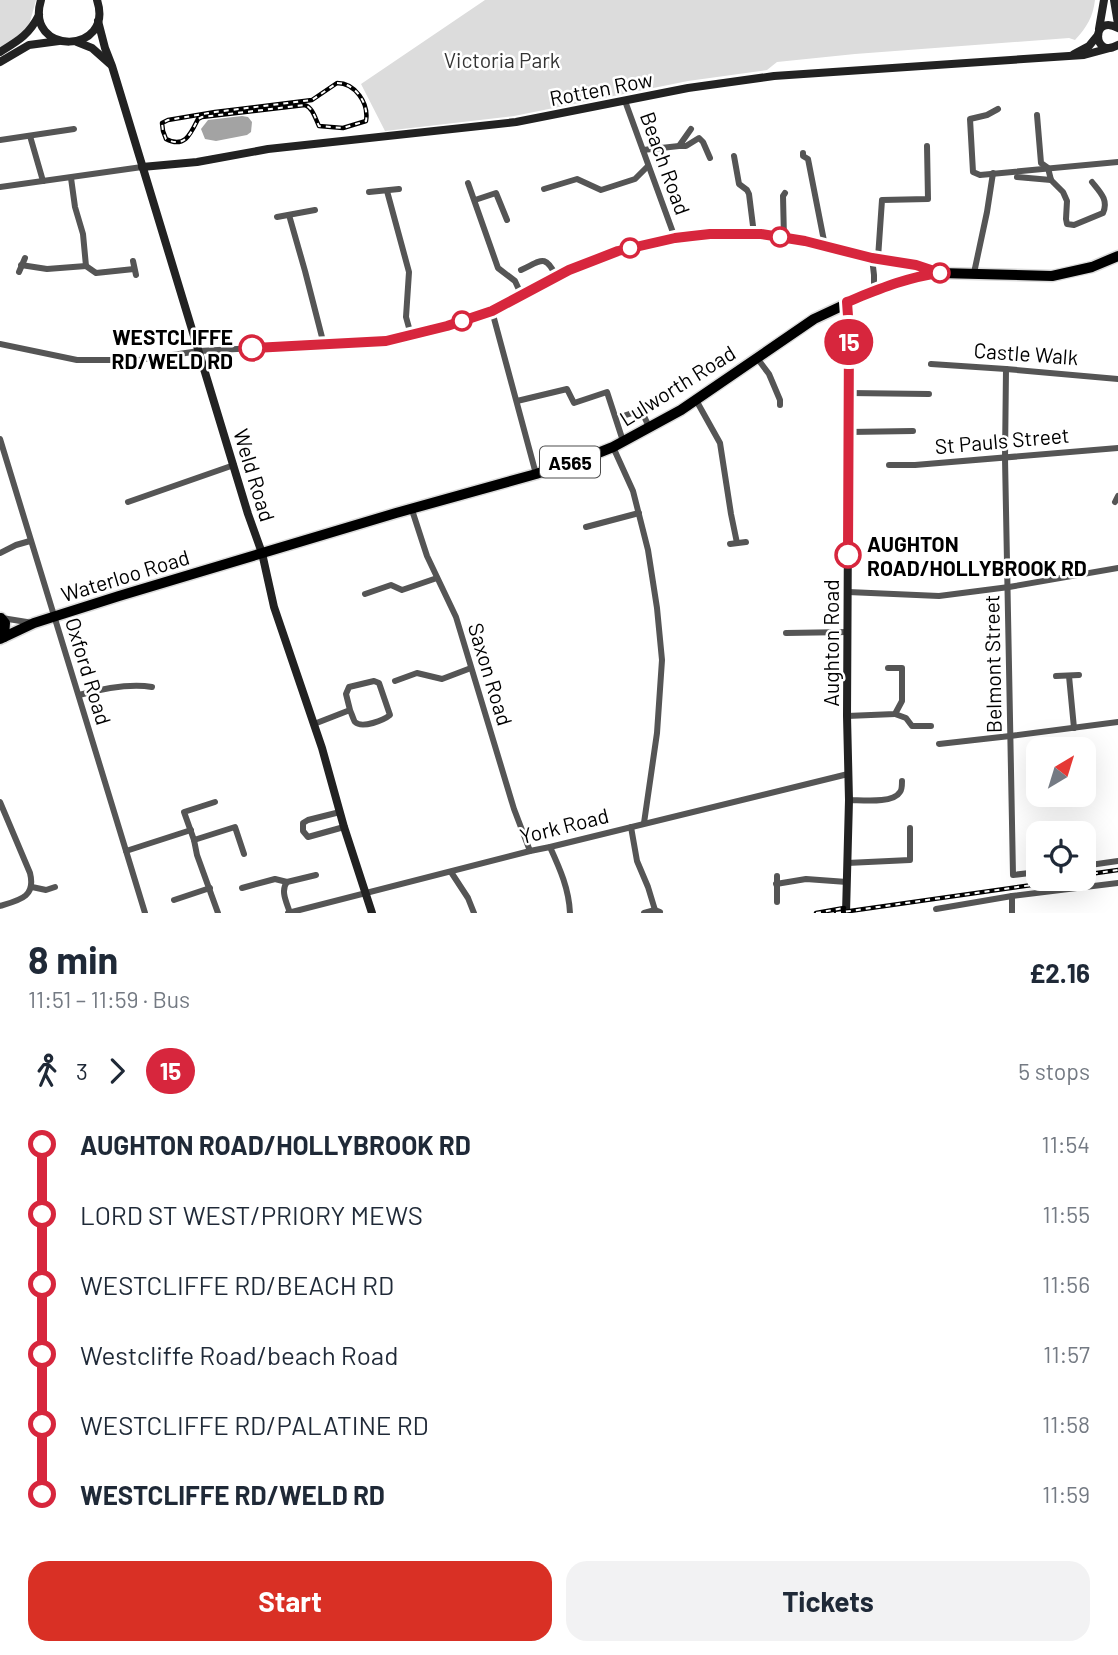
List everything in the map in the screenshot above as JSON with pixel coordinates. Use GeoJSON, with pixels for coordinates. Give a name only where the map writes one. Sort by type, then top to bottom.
{"type":"FeatureCollection","features":[{"type":"Feature","properties":{"kind":"highway","name":"A565"},"geometry":{"type":"LineString","coordinates":[[940,273],[1052,276],[1092,268],[1118,256]]}},
{"type":"Feature","properties":{"kind":"highway","name":"Lulworth Road"},"geometry":{"type":"LineString","coordinates":[[262,553],[536,474],[618,444],[696,400],[814,319],[874,291],[911,278],[940,273]]}},
{"type":"Feature","properties":{"kind":"highway","name":"Waterloo Road"},"geometry":{"type":"LineString","coordinates":[[2,638],[34,623],[262,553]]}},
{"type":"Feature","properties":{"kind":"highway"},"geometry":{"type":"LineString","coordinates":[[0,618],[5,623],[2,638]]}},
{"type":"Feature","properties":{"kind":"street"},"geometry":{"type":"LineString","coordinates":[[1104,0],[1098,33],[1101,44],[1115,48]]}},
{"type":"Feature","properties":{"kind":"street"},"geometry":{"type":"LineString","coordinates":[[1098,33],[1106,25],[1118,26],[1114,0]]}},
{"type":"Feature","properties":{"kind":"street"},"geometry":{"type":"LineString","coordinates":[[0,52],[33,28],[39,15],[40,1]]}},
{"type":"Feature","properties":{"kind":"street","name":"Weld Road"},"geometry":{"type":"LineString","coordinates":[[98,1],[98,21],[105,48],[262,553],[274,607],[314,724],[372,913]]}},
{"type":"Feature","properties":{"kind":"street"},"geometry":{"type":"LineString","coordinates":[[39,15],[48,34],[59,41]]}},
{"type":"Feature","properties":{"kind":"street"},"geometry":{"type":"LineString","coordinates":[[77,42],[90,34],[98,21]]}},
{"type":"Feature","properties":{"kind":"street","name":"Rotten Row"},"geometry":{"type":"LineString","coordinates":[[1068,55],[1086,48],[1098,33]]}},
{"type":"Feature","properties":{"kind":"street"},"geometry":{"type":"LineString","coordinates":[[0,62],[29,45],[59,41],[77,42],[92,48],[112,66]]}},
{"type":"Feature","properties":{"kind":"street","name":"Rotten Row"},"geometry":{"type":"LineString","coordinates":[[142,167],[197,162],[268,149],[516,122],[688,88],[774,76],[1084,55],[1115,48]]}},
{"type":"Feature","properties":{"kind":"street","name":"Beach Road"},"geometry":{"type":"LineString","coordinates":[[625,101],[675,238]]}},
{"type":"Feature","properties":{"kind":"street"},"geometry":{"type":"LineString","coordinates":[[998,109],[970,119],[973,172],[980,175],[1118,162]]}},
{"type":"Feature","properties":{"kind":"street"},"geometry":{"type":"LineString","coordinates":[[1037,115],[1041,163],[1048,168],[1051,180],[1063,192],[1067,201],[1068,224],[1074,225],[1103,213],[1104,198],[1091,183]]}},
{"type":"Feature","properties":{"kind":"street"},"geometry":{"type":"LineString","coordinates":[[0,140],[74,129]]}},
{"type":"Feature","properties":{"kind":"street"},"geometry":{"type":"LineString","coordinates":[[679,146],[691,129]]}},
{"type":"Feature","properties":{"kind":"street"},"geometry":{"type":"LineString","coordinates":[[30,136],[43,181]]}},
{"type":"Feature","properties":{"kind":"street"},"geometry":{"type":"LineString","coordinates":[[643,150],[686,146],[699,138],[710,158]]}},
{"type":"Feature","properties":{"kind":"street"},"geometry":{"type":"LineString","coordinates":[[874,291],[882,200],[928,199],[927,146]]}},
{"type":"Feature","properties":{"kind":"street"},"geometry":{"type":"LineString","coordinates":[[803,153],[807,159],[825,246]]}},
{"type":"Feature","properties":{"kind":"street"},"geometry":{"type":"LineString","coordinates":[[734,156],[739,184],[749,194],[754,234]]}},
{"type":"Feature","properties":{"kind":"street"},"geometry":{"type":"LineString","coordinates":[[544,189],[577,179],[601,190],[635,179],[648,166]]}},
{"type":"Feature","properties":{"kind":"street"},"geometry":{"type":"LineString","coordinates":[[0,187],[142,167]]}},
{"type":"Feature","properties":{"kind":"street"},"geometry":{"type":"LineString","coordinates":[[974,273],[993,173]]}},
{"type":"Feature","properties":{"kind":"street"},"geometry":{"type":"LineString","coordinates":[[1017,177],[1051,180]]}},
{"type":"Feature","properties":{"kind":"street"},"geometry":{"type":"LineString","coordinates":[[71,178],[75,207],[83,234],[86,266]]}},
{"type":"Feature","properties":{"kind":"street"},"geometry":{"type":"LineString","coordinates":[[468,183],[498,268],[514,281],[521,294]]}},
{"type":"Feature","properties":{"kind":"street"},"geometry":{"type":"LineString","coordinates":[[369,192],[399,189]]}},
{"type":"Feature","properties":{"kind":"street"},"geometry":{"type":"LineString","coordinates":[[387,191],[409,272],[406,317],[411,335]]}},
{"type":"Feature","properties":{"kind":"street"},"geometry":{"type":"LineString","coordinates":[[475,200],[496,193],[507,220]]}},
{"type":"Feature","properties":{"kind":"street"},"geometry":{"type":"LineString","coordinates":[[783,238],[785,193]]}},
{"type":"Feature","properties":{"kind":"street"},"geometry":{"type":"LineString","coordinates":[[277,217],[315,210]]}},
{"type":"Feature","properties":{"kind":"street"},"geometry":{"type":"LineString","coordinates":[[289,215],[324,345]]}},
{"type":"Feature","properties":{"kind":"street"},"geometry":{"type":"LineString","coordinates":[[0,344],[77,360],[139,360],[198,351],[386,341],[447,326],[492,311],[556,276],[618,251],[675,238],[710,234],[754,234],[783,238],[916,265],[940,273]]}},
{"type":"Feature","properties":{"kind":"street"},"geometry":{"type":"LineString","coordinates":[[22,265],[47,269],[86,266],[96,273],[135,272],[133,261]]}},
{"type":"Feature","properties":{"kind":"street"},"geometry":{"type":"LineString","coordinates":[[521,270],[547,261],[556,276]]}},
{"type":"Feature","properties":{"kind":"street","name":"Aughton Road"},"geometry":{"type":"LineString","coordinates":[[846,913],[849,800],[847,302]]}},
{"type":"Feature","properties":{"kind":"street"},"geometry":{"type":"LineString","coordinates":[[492,311],[536,474]]}},
{"type":"Feature","properties":{"kind":"street"},"geometry":{"type":"LineString","coordinates":[[757,358],[769,373],[780,400],[779,405]]}},
{"type":"Feature","properties":{"kind":"street","name":"Castle Walk"},"geometry":{"type":"LineString","coordinates":[[931,364],[1118,379]]}},
{"type":"Feature","properties":{"kind":"street","name":"Belmont Street"},"geometry":{"type":"LineString","coordinates":[[1006,369],[1005,457],[1013,875],[1026,873]]}},
{"type":"Feature","properties":{"kind":"street"},"geometry":{"type":"LineString","coordinates":[[517,401],[567,389],[574,403],[607,392],[618,444],[650,561],[662,660],[657,733],[644,823]]}},
{"type":"Feature","properties":{"kind":"street"},"geometry":{"type":"LineString","coordinates":[[849,393],[929,394]]}},
{"type":"Feature","properties":{"kind":"street"},"geometry":{"type":"LineString","coordinates":[[696,400],[720,443],[734,543],[746,542]]}},
{"type":"Feature","properties":{"kind":"street"},"geometry":{"type":"LineString","coordinates":[[626,415],[639,411],[649,427]]}},
{"type":"Feature","properties":{"kind":"street"},"geometry":{"type":"LineString","coordinates":[[849,432],[913,431]]}},
{"type":"Feature","properties":{"kind":"street","name":"Oxford Road"},"geometry":{"type":"LineString","coordinates":[[0,439],[145,913]]}},
{"type":"Feature","properties":{"kind":"street","name":"St Pauls Street"},"geometry":{"type":"LineString","coordinates":[[888,465],[1118,448]]}},
{"type":"Feature","properties":{"kind":"street"},"geometry":{"type":"LineString","coordinates":[[128,502],[234,465]]}},
{"type":"Feature","properties":{"kind":"street","name":"Saxon Road"},"geometry":{"type":"LineString","coordinates":[[412,510],[427,556],[456,617],[514,809],[530,851]]}},
{"type":"Feature","properties":{"kind":"street"},"geometry":{"type":"LineString","coordinates":[[586,527],[639,513]]}},
{"type":"Feature","properties":{"kind":"street"},"geometry":{"type":"LineString","coordinates":[[0,553],[30,541]]}},
{"type":"Feature","properties":{"kind":"street"},"geometry":{"type":"LineString","coordinates":[[848,592],[939,596],[1118,568]]}},
{"type":"Feature","properties":{"kind":"street"},"geometry":{"type":"LineString","coordinates":[[365,594],[391,585],[402,590],[437,578]]}},
{"type":"Feature","properties":{"kind":"street"},"geometry":{"type":"LineString","coordinates":[[0,618],[34,623]]}},
{"type":"Feature","properties":{"kind":"street"},"geometry":{"type":"LineString","coordinates":[[786,633],[848,632]]}},
{"type":"Feature","properties":{"kind":"street"},"geometry":{"type":"LineString","coordinates":[[395,681],[417,673],[442,679],[471,668]]}},
{"type":"Feature","properties":{"kind":"street"},"geometry":{"type":"LineString","coordinates":[[888,668],[902,668],[902,701],[895,714]]}},
{"type":"Feature","properties":{"kind":"street"},"geometry":{"type":"LineString","coordinates":[[1056,676],[1079,675]]}},
{"type":"Feature","properties":{"kind":"street"},"geometry":{"type":"LineString","coordinates":[[1069,676],[1074,728]]}},
{"type":"Feature","properties":{"kind":"street"},"geometry":{"type":"LineString","coordinates":[[379,682],[390,715],[388,717],[357,725],[350,710],[346,694],[349,687],[379,682]]}},
{"type":"Feature","properties":{"kind":"street"},"geometry":{"type":"LineString","coordinates":[[79,695],[114,687],[152,687]]}},
{"type":"Feature","properties":{"kind":"street"},"geometry":{"type":"LineString","coordinates":[[314,724],[350,710]]}},
{"type":"Feature","properties":{"kind":"street"},"geometry":{"type":"LineString","coordinates":[[847,716],[895,714],[906,718],[912,726],[931,726]]}},
{"type":"Feature","properties":{"kind":"street"},"geometry":{"type":"LineString","coordinates":[[939,744],[1118,722]]}},
{"type":"Feature","properties":{"kind":"street","name":"York Road"},"geometry":{"type":"LineString","coordinates":[[289,913],[848,774]]}},
{"type":"Feature","properties":{"kind":"street"},"geometry":{"type":"LineString","coordinates":[[849,800],[888,800],[901,791],[902,781]]}},
{"type":"Feature","properties":{"kind":"street"},"geometry":{"type":"LineString","coordinates":[[0,802],[30,873],[32,887],[26,896],[0,906]]}},
{"type":"Feature","properties":{"kind":"street"},"geometry":{"type":"LineString","coordinates":[[215,802],[184,812],[218,913]]}},
{"type":"Feature","properties":{"kind":"street"},"geometry":{"type":"LineString","coordinates":[[340,812],[308,820],[303,823],[303,831],[309,837],[344,827]]}},
{"type":"Feature","properties":{"kind":"street"},"geometry":{"type":"LineString","coordinates":[[194,840],[235,827],[244,854]]}},
{"type":"Feature","properties":{"kind":"street"},"geometry":{"type":"LineString","coordinates":[[631,827],[637,861],[657,911],[644,913]]}},
{"type":"Feature","properties":{"kind":"street"},"geometry":{"type":"LineString","coordinates":[[847,863],[910,860],[910,828]]}},
{"type":"Feature","properties":{"kind":"street"},"geometry":{"type":"LineString","coordinates":[[126,851],[191,830]]}},
{"type":"Feature","properties":{"kind":"street"},"geometry":{"type":"LineString","coordinates":[[550,847],[569,898],[570,913]]}},
{"type":"Feature","properties":{"kind":"street"},"geometry":{"type":"LineString","coordinates":[[1096,864],[1118,861]]}},
{"type":"Feature","properties":{"kind":"street"},"geometry":{"type":"LineString","coordinates":[[451,872],[468,898],[474,913]]}},
{"type":"Feature","properties":{"kind":"street"},"geometry":{"type":"LineString","coordinates":[[242,888],[275,879],[287,882],[316,875]]}},
{"type":"Feature","properties":{"kind":"street"},"geometry":{"type":"LineString","coordinates":[[778,902],[777,880],[847,882]]}},
{"type":"Feature","properties":{"kind":"street"},"geometry":{"type":"LineString","coordinates":[[287,882],[284,891],[289,913]]}},
{"type":"Feature","properties":{"kind":"street"},"geometry":{"type":"LineString","coordinates":[[936,909],[1012,896],[1118,883]]}},
{"type":"Feature","properties":{"kind":"street"},"geometry":{"type":"LineString","coordinates":[[32,887],[46,890],[55,887]]}},
{"type":"Feature","properties":{"kind":"street"},"geometry":{"type":"LineString","coordinates":[[174,900],[210,888]]}},
{"type":"Feature","properties":{"kind":"street"},"geometry":{"type":"LineString","coordinates":[[1012,896],[1012,913]]}},
{"type":"Feature","properties":{"kind":"green space"},"geometry":{"type":"Polygon","coordinates":[[[0,0],[36,0],[28,29],[0,48],[0,0]]]}},
{"type":"Feature","properties":{"kind":"green space","name":"Victoria Park"},"geometry":{"type":"Polygon","coordinates":[[[485,0],[1095,0],[1089,22],[1075,40],[1069,38],[777,62],[767,70],[688,81],[514,116],[385,131],[361,84],[485,0]]]}},
{"type":"Feature","properties":{"kind":"shaded area"},"geometry":{"type":"Polygon","coordinates":[[[248,117],[252,122],[251,132],[247,135],[216,141],[205,139],[201,129],[208,120],[248,117]]]}},
{"type":"Feature","properties":{"kind":"railway"},"geometry":{"type":"LineString","coordinates":[[337,83],[350,86],[359,95],[365,107],[366,121],[343,128],[319,126],[312,111],[305,105],[202,117],[186,138],[178,142],[166,139],[163,131],[162,123],[168,120],[312,100],[337,83]]}},
{"type":"Feature","properties":{"kind":"railway"},"geometry":{"type":"LineString","coordinates":[[1096,873],[1118,870]]}},
{"type":"Feature","properties":{"kind":"railway"},"geometry":{"type":"LineString","coordinates":[[836,913],[1026,886]]}},
{"type":"Feature","properties":{"kind":"railway"},"geometry":{"type":"LineString","coordinates":[[816,913],[844,908]]}},
{"type":"Feature","properties":{"kind":"bus line","name":"15"},"geometry":{"type":"LineString","coordinates":[[252,348],[386,341],[447,326],[492,311],[569,270],[618,251],[675,238],[710,234],[761,234],[805,241],[872,258],[916,265],[940,273],[911,278],[847,302],[848,555]]}},
{"type":"Feature","properties":{"kind":"place","name":"WESTCLIFFE RD/WELD RD"},"geometry":{"type":"Point","coordinates":[252,348]}},
{"type":"Feature","properties":{"kind":"place","name":"AUGHTON ROAD/HOLLYBROOK RD"},"geometry":{"type":"Point","coordinates":[848,555]}}]}
